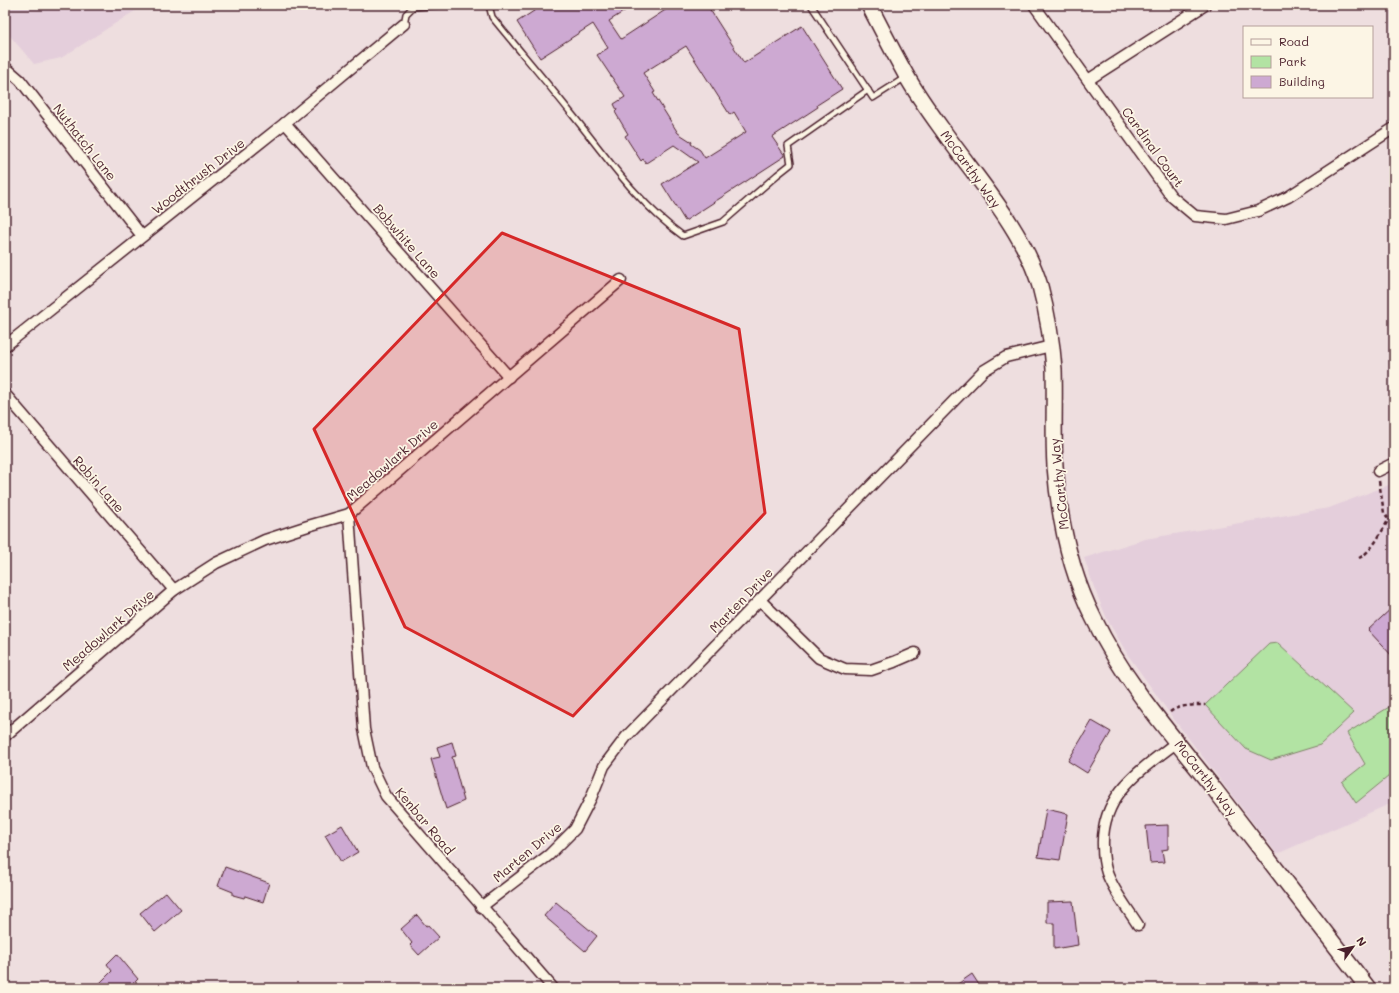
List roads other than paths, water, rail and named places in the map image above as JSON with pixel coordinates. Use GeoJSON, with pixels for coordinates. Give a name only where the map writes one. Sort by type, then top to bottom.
{"type":"FeatureCollection","features":[{"type":"Feature","properties":{"kind":"street","name":"McCarthy Way"},"geometry":{"type":"LineString","coordinates":[[869,5],[907,77],[945,134],[998,204],[1023,246],[1039,283],[1046,316],[1054,370],[1054,446],[1062,521],[1070,556],[1080,589],[1100,633],[1124,671],[1160,720],[1368,988]]}},
{"type":"Feature","properties":{"kind":"street","name":"Cardinal Court"},"geometry":{"type":"LineString","coordinates":[[1034,5],[1171,196],[1195,216],[1226,219],[1258,211],[1288,197],[1394,128]]}},
{"type":"Feature","properties":{"kind":"street"},"geometry":{"type":"LineString","coordinates":[[1088,80],[1204,5]]}},
{"type":"Feature","properties":{"kind":"street","name":"Woodthrush Drive"},"geometry":{"type":"LineString","coordinates":[[5,346],[285,123],[404,24]]}},
{"type":"Feature","properties":{"kind":"street","name":"Nuthatch Lane"},"geometry":{"type":"LineString","coordinates":[[5,67],[20,80],[142,236]]}},
{"type":"Feature","properties":{"kind":"street","name":"Bobwhite Lane"},"geometry":{"type":"LineString","coordinates":[[285,123],[509,376]]}},
{"type":"Feature","properties":{"kind":"street","name":"Meadowlark Drive"},"geometry":{"type":"LineString","coordinates":[[5,736],[174,590],[216,563],[265,540],[349,514],[622,280]]}},
{"type":"Feature","properties":{"kind":"street","name":"Marten Drive"},"geometry":{"type":"LineString","coordinates":[[481,907],[549,855],[575,829],[591,798],[604,766],[626,737],[983,371],[1006,357],[1051,346]]}},
{"type":"Feature","properties":{"kind":"street","name":"Robin Lane"},"geometry":{"type":"LineString","coordinates":[[5,394],[174,590]]}},
{"type":"Feature","properties":{"kind":"street"},"geometry":{"type":"LineString","coordinates":[[1378,471],[1394,463]]}},
{"type":"Feature","properties":{"kind":"street","name":"Kenbar Road"},"geometry":{"type":"LineString","coordinates":[[349,514],[364,729],[372,767],[386,796],[552,988]]}},
{"type":"Feature","properties":{"kind":"street"},"geometry":{"type":"LineString","coordinates":[[760,600],[819,658],[845,669],[871,670],[914,653]]}},
{"type":"Feature","properties":{"kind":"street"},"geometry":{"type":"LineString","coordinates":[[1138,925],[1116,891],[1107,873],[1103,851],[1104,828],[1110,807],[1122,789],[1139,772],[1177,742]]}},
{"type":"Feature","properties":{"kind":"lane"},"geometry":{"type":"LineString","coordinates":[[404,24],[406,14],[413,7],[439,5]]}},
{"type":"Feature","properties":{"kind":"lane"},"geometry":{"type":"LineString","coordinates":[[489,5],[492,17],[571,112],[632,190],[665,223],[683,236],[723,222],[791,164],[788,146],[868,90]]}},
{"type":"Feature","properties":{"kind":"lane"},"geometry":{"type":"LineString","coordinates":[[811,5],[873,98],[907,77]]}}]}
